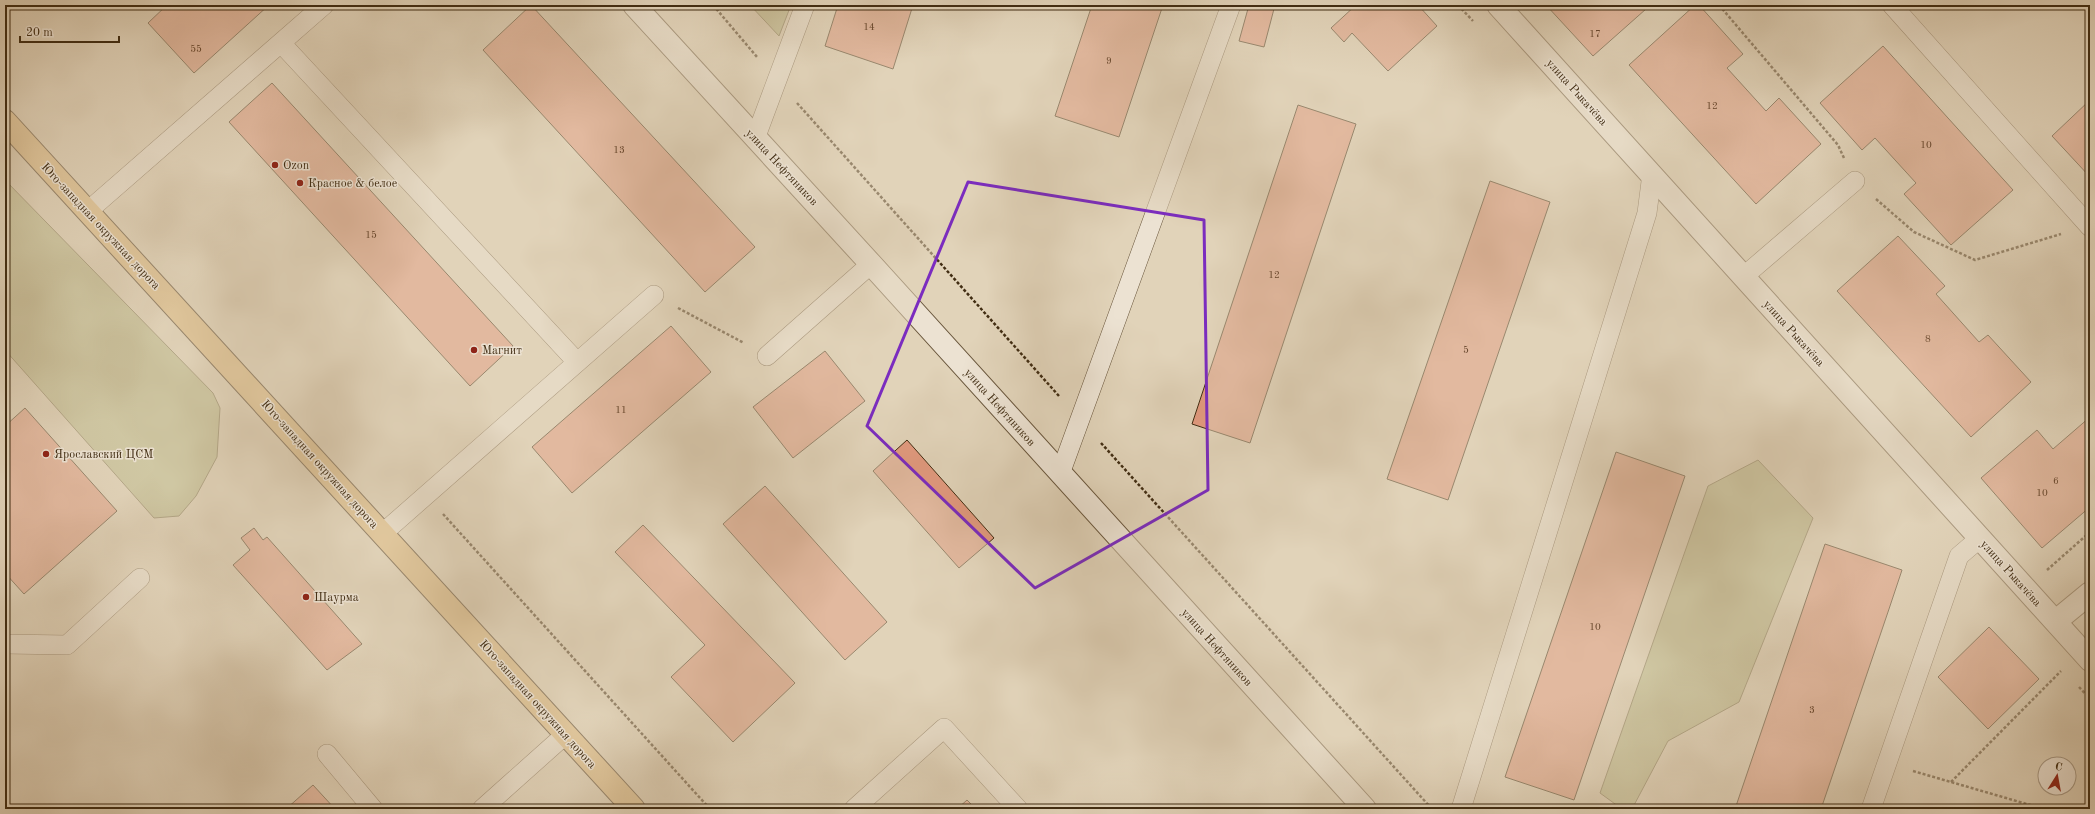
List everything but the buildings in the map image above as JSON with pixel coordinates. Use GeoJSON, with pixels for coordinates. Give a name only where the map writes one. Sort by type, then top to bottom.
{"type":"FeatureCollection","features":[{"type":"Feature","properties":{"kind":"highway","name":"Юго-западная окружная дорога"},"geometry":{"type":"LineString","coordinates":[[5,121],[634,809]]}},
{"type":"Feature","properties":{"kind":"street","name":"улица Нефтяников"},"geometry":{"type":"LineString","coordinates":[[634,5],[1365,809]]}},
{"type":"Feature","properties":{"kind":"street","name":"улица Рыкачёва"},"geometry":{"type":"LineString","coordinates":[[1498,5],[2085,654]]}},
{"type":"Feature","properties":{"kind":"street"},"geometry":{"type":"LineString","coordinates":[[2056,621],[2090,593]]}},
{"type":"Feature","properties":{"kind":"lane"},"geometry":{"type":"LineString","coordinates":[[88,211],[324,5]]}},
{"type":"Feature","properties":{"kind":"lane"},"geometry":{"type":"LineString","coordinates":[[755,139],[804,5]]}},
{"type":"Feature","properties":{"kind":"lane"},"geometry":{"type":"LineString","coordinates":[[1060,474],[1231,5]]}},
{"type":"Feature","properties":{"kind":"lane"},"geometry":{"type":"LineString","coordinates":[[1892,5],[2090,226]]}},
{"type":"Feature","properties":{"kind":"lane"},"geometry":{"type":"LineString","coordinates":[[281,43],[577,362]]}},
{"type":"Feature","properties":{"kind":"lane"},"geometry":{"type":"LineString","coordinates":[[1461,809],[1647,213],[1652,174]]}},
{"type":"Feature","properties":{"kind":"lane"},"geometry":{"type":"LineString","coordinates":[[1743,277],[1855,181]]}},
{"type":"Feature","properties":{"kind":"lane"},"geometry":{"type":"LineString","coordinates":[[767,356],[871,264]]}},
{"type":"Feature","properties":{"kind":"lane"},"geometry":{"type":"LineString","coordinates":[[383,533],[654,295]]}},
{"type":"Feature","properties":{"kind":"lane"},"geometry":{"type":"LineString","coordinates":[[1871,809],[1959,556],[1980,538]]}},
{"type":"Feature","properties":{"kind":"lane"},"geometry":{"type":"LineString","coordinates":[[5,644],[67,645],[140,578]]}},
{"type":"Feature","properties":{"kind":"lane"},"geometry":{"type":"LineString","coordinates":[[854,809],[944,728],[1018,809]]}},
{"type":"Feature","properties":{"kind":"lane"},"geometry":{"type":"LineString","coordinates":[[482,809],[566,734]]}},
{"type":"Feature","properties":{"kind":"lane"},"geometry":{"type":"LineString","coordinates":[[327,754],[373,809]]}},
{"type":"Feature","properties":{"kind":"path"},"geometry":{"type":"LineString","coordinates":[[1719,5],[1838,145],[1855,181],[1914,232],[1975,260],[2090,226]]}},
{"type":"Feature","properties":{"kind":"path"},"geometry":{"type":"LineString","coordinates":[[654,295],[767,356]]}},
{"type":"Feature","properties":{"kind":"path"},"geometry":{"type":"LineString","coordinates":[[426,495],[710,809]]}},
{"type":"Feature","properties":{"kind":"path"},"geometry":{"type":"LineString","coordinates":[[2042,574],[2090,532]]}},
{"type":"Feature","properties":{"kind":"path"},"geometry":{"type":"LineString","coordinates":[[1951,782],[2063,669],[2085,654]]}},
{"type":"Feature","properties":{"kind":"path"},"geometry":{"type":"LineString","coordinates":[[1888,763],[2044,809]]}},
{"type":"Feature","properties":{"kind":"highlighted area"},"geometry":{"type":"Polygon","coordinates":[[[968,182],[1204,220],[1208,490],[1035,588],[867,426],[968,182]]]}},
{"type":"Feature","properties":{"kind":"green space"},"geometry":{"type":"Polygon","coordinates":[[[750,5],[791,5],[779,36],[750,5]]]}},
{"type":"Feature","properties":{"kind":"green space"},"geometry":{"type":"Polygon","coordinates":[[[5,180],[213,393],[220,408],[217,457],[196,496],[179,516],[154,518],[5,350],[5,180]]]}},
{"type":"Feature","properties":{"kind":"green space"},"geometry":{"type":"Polygon","coordinates":[[[1758,460],[1813,518],[1739,702],[1668,741],[1632,809],[1622,809],[1600,793],[1708,486],[1758,460]]]}},
{"type":"Feature","properties":{"kind":"place","name":"Ozon"},"geometry":{"type":"Point","coordinates":[275,165]}},
{"type":"Feature","properties":{"kind":"place","name":"Красное & белое"},"geometry":{"type":"Point","coordinates":[300,183]}},
{"type":"Feature","properties":{"kind":"place","name":"Магнит"},"geometry":{"type":"Point","coordinates":[474,350]}},
{"type":"Feature","properties":{"kind":"place","name":"Ярославский ЦСМ"},"geometry":{"type":"Point","coordinates":[46,454]}},
{"type":"Feature","properties":{"kind":"place","name":"Шаурма"},"geometry":{"type":"Point","coordinates":[306,597]}}]}
